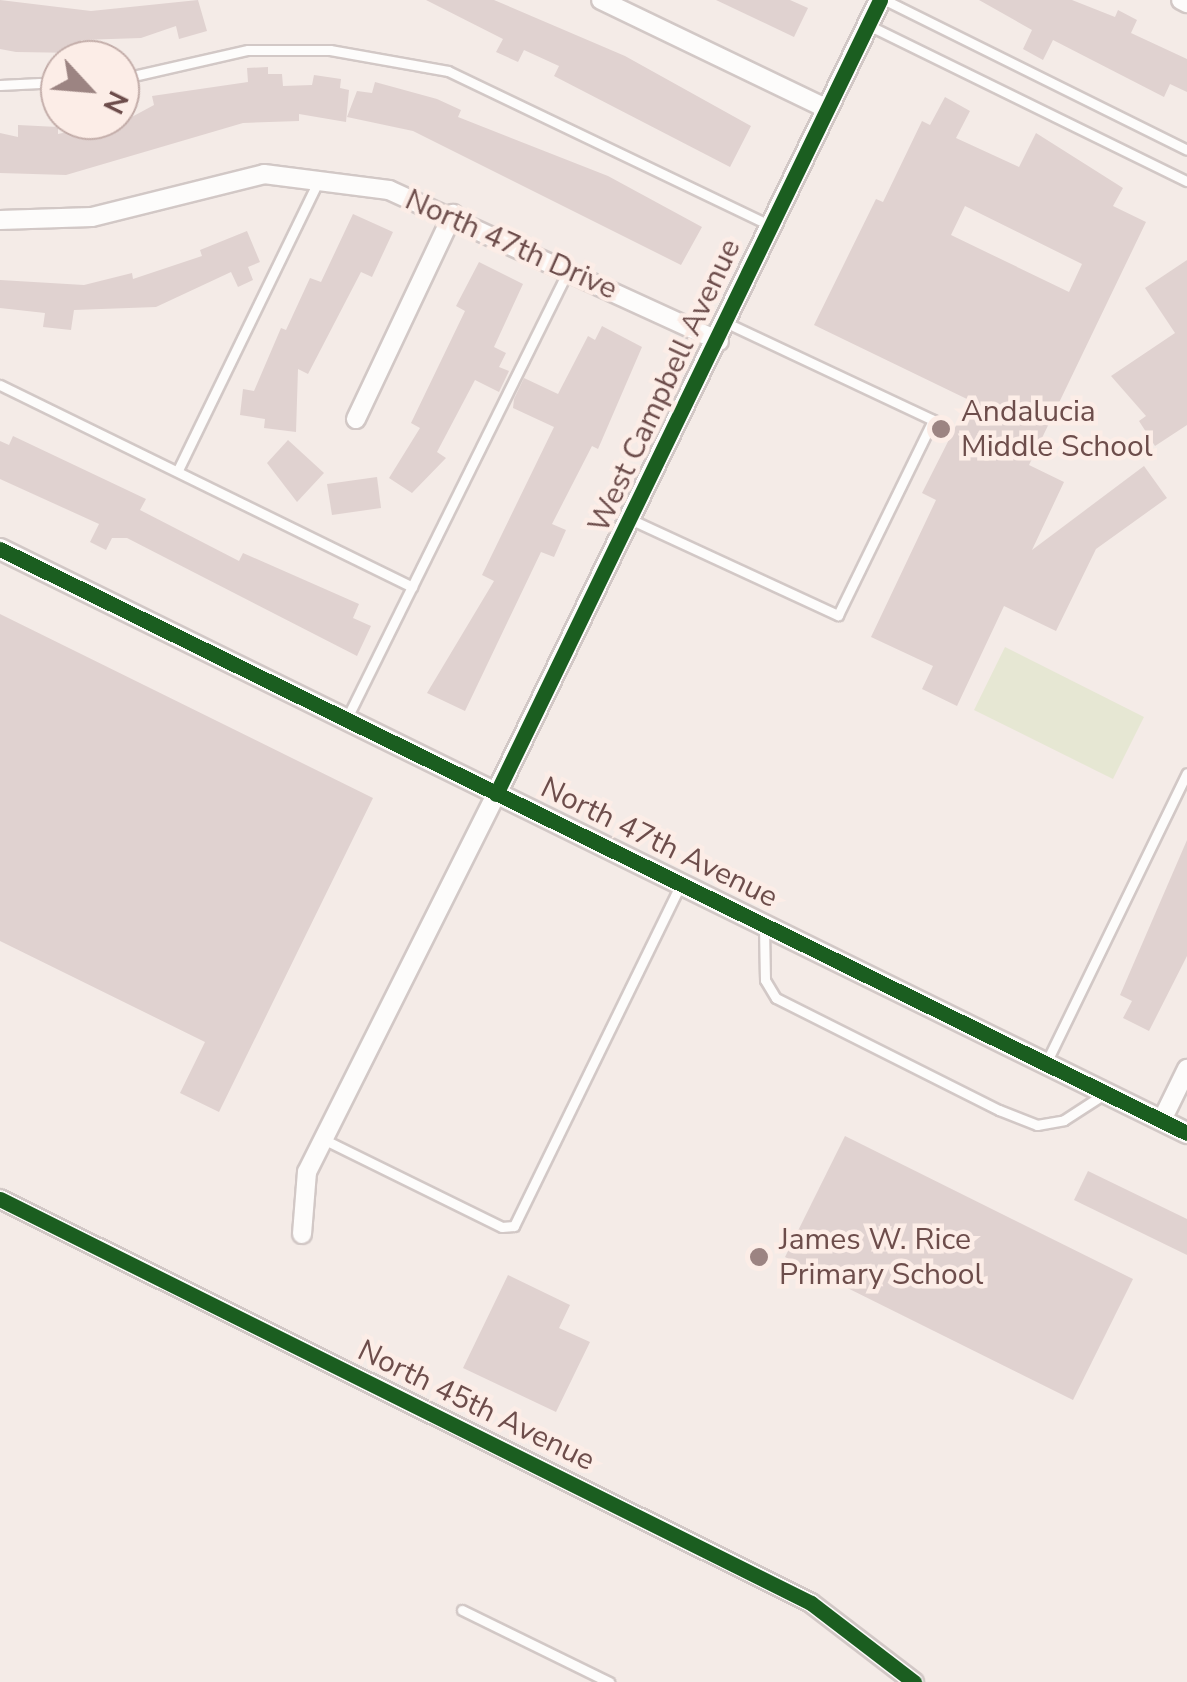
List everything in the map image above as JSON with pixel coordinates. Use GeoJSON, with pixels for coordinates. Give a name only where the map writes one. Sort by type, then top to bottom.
{"type":"FeatureCollection","features":[{"type":"Feature","properties":{"kind":"street"},"geometry":{"type":"LineString","coordinates":[[601,0],[828,109]]}},
{"type":"Feature","properties":{"kind":"street","name":"West Campbell Avenue"},"geometry":{"type":"LineString","coordinates":[[302,1234],[304,1186],[323,1140],[632,520],[883,0]]}},
{"type":"Feature","properties":{"kind":"street","name":"North 47th Drive"},"geometry":{"type":"LineString","coordinates":[[0,220],[92,218],[264,174],[320,178],[389,190],[453,214],[568,269],[723,332]]}},
{"type":"Feature","properties":{"kind":"street"},"geometry":{"type":"LineString","coordinates":[[356,419],[453,214]]}},
{"type":"Feature","properties":{"kind":"street","name":"North 47th Avenue"},"geometry":{"type":"LineString","coordinates":[[0,549],[1187,1133]]}},
{"type":"Feature","properties":{"kind":"street"},"geometry":{"type":"LineString","coordinates":[[1162,1120],[1187,1069]]}},
{"type":"Feature","properties":{"kind":"street","name":"North 45th Avenue"},"geometry":{"type":"LineString","coordinates":[[0,1199],[811,1604],[914,1682]]}},
{"type":"Feature","properties":{"kind":"lane"},"geometry":{"type":"LineString","coordinates":[[883,0],[1187,150]]}},
{"type":"Feature","properties":{"kind":"lane"},"geometry":{"type":"LineString","coordinates":[[868,26],[1187,182]]}},
{"type":"Feature","properties":{"kind":"lane"},"geometry":{"type":"LineString","coordinates":[[140,74],[248,50],[330,50],[448,71],[771,226]]}},
{"type":"Feature","properties":{"kind":"lane"},"geometry":{"type":"LineString","coordinates":[[0,85],[40,83]]}},
{"type":"Feature","properties":{"kind":"lane"},"geometry":{"type":"LineString","coordinates":[[178,470],[320,178]]}},
{"type":"Feature","properties":{"kind":"lane"},"geometry":{"type":"LineString","coordinates":[[346,720],[568,269]]}},
{"type":"Feature","properties":{"kind":"lane"},"geometry":{"type":"LineString","coordinates":[[632,520],[838,615],[933,420],[723,332]]}},
{"type":"Feature","properties":{"kind":"lane"},"geometry":{"type":"LineString","coordinates":[[0,385],[412,587]]}},
{"type":"Feature","properties":{"kind":"lane"},"geometry":{"type":"LineString","coordinates":[[1046,1063],[1187,774]]}},
{"type":"Feature","properties":{"kind":"lane"},"geometry":{"type":"LineString","coordinates":[[323,1140],[502,1227],[514,1226],[681,884]]}},
{"type":"Feature","properties":{"kind":"lane"},"geometry":{"type":"LineString","coordinates":[[764,925],[765,980],[776,998],[999,1110],[1037,1126],[1064,1120],[1106,1093]]}},
{"type":"Feature","properties":{"kind":"lane"},"geometry":{"type":"LineString","coordinates":[[462,1610],[609,1682]]}},
{"type":"Feature","properties":{"kind":"green space"},"geometry":{"type":"Polygon","coordinates":[[[1005,647],[1144,717],[1113,779],[974,710],[1005,647]]]}},
{"type":"Feature","properties":{"kind":"building"},"geometry":{"type":"Polygon","coordinates":[[[0,0],[91,11],[198,0],[207,31],[179,39],[176,26],[141,38],[40,40],[40,52],[0,49],[0,0]]]}},
{"type":"Feature","properties":{"kind":"building"},"geometry":{"type":"Polygon","coordinates":[[[426,0],[494,0],[625,56],[751,126],[730,167],[554,76],[559,66],[524,50],[518,62],[496,52],[503,39],[426,0]]]}},
{"type":"Feature","properties":{"kind":"building"},"geometry":{"type":"Polygon","coordinates":[[[716,0],[790,0],[808,8],[794,37],[716,0]]]}},
{"type":"Feature","properties":{"kind":"building"},"geometry":{"type":"Polygon","coordinates":[[[979,0],[1072,0],[1115,17],[1118,10],[1137,20],[1131,33],[1187,59],[1187,92],[1170,84],[1164,97],[1053,40],[1043,60],[1023,49],[1032,30],[979,0]]]}},
{"type":"Feature","properties":{"kind":"building"},"geometry":{"type":"Polygon","coordinates":[[[268,67],[268,74],[282,74],[283,86],[312,85],[314,75],[341,79],[340,88],[349,90],[346,122],[299,114],[299,121],[243,123],[66,175],[0,173],[0,133],[18,137],[18,125],[40,126],[40,140],[140,140],[140,113],[154,105],[152,96],[248,82],[247,68],[268,67]]]}},
{"type":"Feature","properties":{"kind":"building"},"geometry":{"type":"Polygon","coordinates":[[[375,82],[437,99],[461,110],[458,117],[608,176],[702,227],[681,265],[413,131],[347,117],[357,91],[372,93],[375,82]]]}},
{"type":"Feature","properties":{"kind":"building"},"geometry":{"type":"Polygon","coordinates":[[[945,97],[970,111],[956,138],[1019,167],[1036,133],[1123,188],[1113,206],[1146,222],[1029,465],[1064,482],[1032,550],[1144,466],[1167,498],[1096,549],[1056,631],[1004,606],[957,706],[922,689],[933,666],[871,637],[936,500],[922,493],[969,400],[814,325],[876,199],[883,202],[922,121],[930,125],[945,97]],[[965,206],[951,235],[1069,292],[1082,264],[965,206]]]}},
{"type":"Feature","properties":{"kind":"building"},"geometry":{"type":"Polygon","coordinates":[[[353,214],[393,232],[372,277],[361,272],[308,374],[298,369],[296,432],[264,428],[265,419],[240,415],[243,389],[254,391],[281,328],[286,330],[310,278],[321,282],[353,214]]]}},
{"type":"Feature","properties":{"kind":"building"},"geometry":{"type":"Polygon","coordinates":[[[247,231],[260,262],[248,267],[253,280],[238,287],[231,272],[156,307],[74,310],[71,330],[43,327],[45,313],[0,308],[0,280],[84,285],[132,273],[133,279],[202,256],[200,250],[247,231]]]}},
{"type":"Feature","properties":{"kind":"building"},"geometry":{"type":"Polygon","coordinates":[[[1187,260],[1187,425],[1155,446],[1139,421],[1146,416],[1111,376],[1175,333],[1145,288],[1187,260]]]}},
{"type":"Feature","properties":{"kind":"building"},"geometry":{"type":"Polygon","coordinates":[[[479,262],[523,284],[494,347],[506,353],[499,367],[509,371],[499,392],[475,380],[437,452],[446,458],[412,493],[389,478],[420,428],[411,423],[465,311],[456,306],[479,262]]]}},
{"type":"Feature","properties":{"kind":"building"},"geometry":{"type":"Polygon","coordinates":[[[602,326],[642,347],[598,449],[592,446],[552,524],[566,530],[554,557],[541,552],[465,711],[427,693],[494,581],[482,575],[554,427],[513,408],[514,399],[524,378],[558,394],[588,336],[595,340],[602,326]]]}},
{"type":"Feature","properties":{"kind":"building"},"geometry":{"type":"Polygon","coordinates":[[[13,436],[146,499],[140,510],[239,561],[243,553],[359,604],[353,618],[371,626],[357,656],[127,538],[112,538],[106,550],[90,542],[99,524],[0,479],[0,441],[9,445],[13,436]]]}},
{"type":"Feature","properties":{"kind":"building"},"geometry":{"type":"Polygon","coordinates":[[[288,440],[324,473],[297,502],[267,463],[288,440]]]}},
{"type":"Feature","properties":{"kind":"building"},"geometry":{"type":"Polygon","coordinates":[[[377,477],[381,508],[332,515],[327,484],[377,477]]]}},
{"type":"Feature","properties":{"kind":"building"},"geometry":{"type":"Polygon","coordinates":[[[0,614],[373,798],[219,1112],[180,1093],[205,1042],[0,941],[0,614]]]}},
{"type":"Feature","properties":{"kind":"building"},"geometry":{"type":"Polygon","coordinates":[[[1187,840],[1187,956],[1149,1031],[1123,1018],[1132,1001],[1120,995],[1187,840]]]}},
{"type":"Feature","properties":{"kind":"building"},"geometry":{"type":"Polygon","coordinates":[[[845,1136],[1133,1279],[1073,1400],[785,1257],[845,1136]]]}},
{"type":"Feature","properties":{"kind":"building"},"geometry":{"type":"Polygon","coordinates":[[[1088,1171],[1187,1219],[1187,1255],[1074,1200],[1088,1171]]]}},
{"type":"Feature","properties":{"kind":"building"},"geometry":{"type":"Polygon","coordinates":[[[508,1275],[570,1305],[559,1328],[590,1342],[556,1412],[463,1368],[508,1275]]]}},
{"type":"Feature","properties":{"kind":"cycle path"},"geometry":{"type":"LineString","coordinates":[[496,794],[880,0]]}},
{"type":"Feature","properties":{"kind":"cycle path"},"geometry":{"type":"LineString","coordinates":[[0,549],[1187,1133]]}},
{"type":"Feature","properties":{"kind":"cycle path"},"geometry":{"type":"LineString","coordinates":[[0,1199],[811,1603],[914,1682]]}},
{"type":"Feature","properties":{"kind":"place","name":"Andalucia Middle School"},"geometry":{"type":"Point","coordinates":[941,429]}},
{"type":"Feature","properties":{"kind":"place","name":"James W. Rice Primary School"},"geometry":{"type":"Point","coordinates":[759,1257]}}]}
